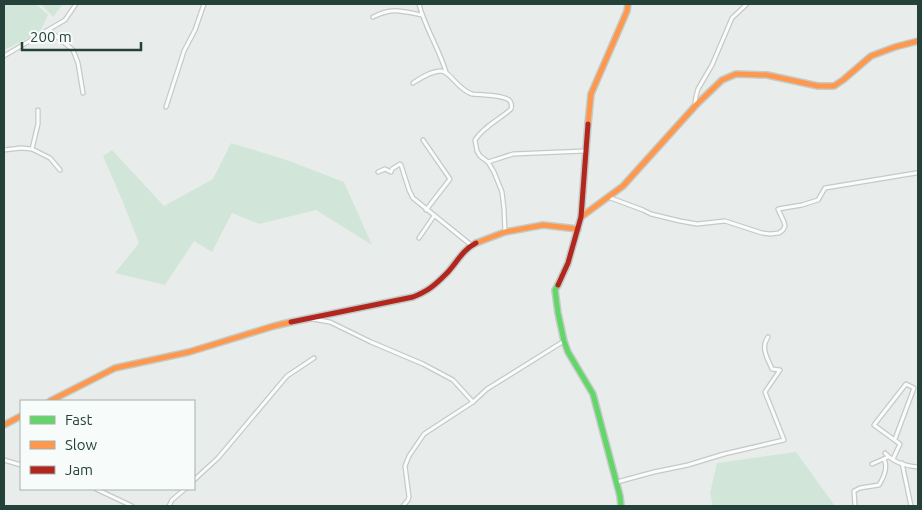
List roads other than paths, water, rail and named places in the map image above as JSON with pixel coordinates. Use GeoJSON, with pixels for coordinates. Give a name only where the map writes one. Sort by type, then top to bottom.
{"type":"FeatureCollection","features":[{"type":"Feature","properties":{"kind":"street"},"geometry":{"type":"LineString","coordinates":[[4,56],[64,20],[76,4]]}},
{"type":"Feature","properties":{"kind":"street"},"geometry":{"type":"LineString","coordinates":[[166,107],[184,50],[195,30],[204,4]]}},
{"type":"Feature","properties":{"kind":"street"},"geometry":{"type":"LineString","coordinates":[[419,4],[446,72],[462,90],[504,98],[512,104],[511,109],[505,115],[487,127],[475,140],[477,151],[488,162],[502,192],[505,232]]}},
{"type":"Feature","properties":{"kind":"street"},"geometry":{"type":"LineString","coordinates":[[621,506],[593,394],[568,352],[564,341],[555,290],[568,263],[581,217],[591,94],[627,11],[628,4]]}},
{"type":"Feature","properties":{"kind":"street"},"geometry":{"type":"LineString","coordinates":[[698,104],[695,103],[698,89],[712,65],[732,18],[747,4]]}},
{"type":"Feature","properties":{"kind":"street"},"geometry":{"type":"LineString","coordinates":[[373,17],[390,10],[422,15]]}},
{"type":"Feature","properties":{"kind":"street"},"geometry":{"type":"LineString","coordinates":[[49,30],[73,50],[78,63],[83,93]]}},
{"type":"Feature","properties":{"kind":"street"},"geometry":{"type":"LineString","coordinates":[[581,217],[623,186],[722,80],[736,74],[767,74],[818,86],[834,86],[871,56],[918,41]]}},
{"type":"Feature","properties":{"kind":"street"},"geometry":{"type":"LineString","coordinates":[[413,83],[424,75],[442,71],[446,72]]}},
{"type":"Feature","properties":{"kind":"street"},"geometry":{"type":"LineString","coordinates":[[32,149],[38,124],[38,110]]}},
{"type":"Feature","properties":{"kind":"street"},"geometry":{"type":"LineString","coordinates":[[423,140],[450,178],[426,210]]}},
{"type":"Feature","properties":{"kind":"street"},"geometry":{"type":"LineString","coordinates":[[4,150],[32,149],[50,158],[60,170]]}},
{"type":"Feature","properties":{"kind":"street"},"geometry":{"type":"LineString","coordinates":[[488,162],[513,154],[551,154],[585,151]]}},
{"type":"Feature","properties":{"kind":"street"},"geometry":{"type":"LineString","coordinates":[[378,172],[385,169],[391,172],[392,169],[400,164],[413,198],[471,246]]}},
{"type":"Feature","properties":{"kind":"street"},"geometry":{"type":"LineString","coordinates":[[608,197],[651,214],[680,221],[697,224],[725,221],[770,234],[779,233],[785,226],[778,209],[818,200],[825,188],[916,173]]}},
{"type":"Feature","properties":{"kind":"street"},"geometry":{"type":"LineString","coordinates":[[419,238],[434,216]]}},
{"type":"Feature","properties":{"kind":"street"},"geometry":{"type":"LineString","coordinates":[[52,400],[115,368],[189,352],[274,326],[413,297],[428,290],[446,274],[464,251],[471,246],[505,232],[544,225],[578,230]]}},
{"type":"Feature","properties":{"kind":"street"},"geometry":{"type":"LineString","coordinates":[[306,319],[330,322],[424,364],[453,380],[473,402]]}},
{"type":"Feature","properties":{"kind":"street"},"geometry":{"type":"LineString","coordinates":[[616,482],[784,440],[765,392],[780,370],[772,370],[764,348],[765,341],[768,338]]}},
{"type":"Feature","properties":{"kind":"street"},"geometry":{"type":"LineString","coordinates":[[403,506],[409,496],[405,466],[424,434],[473,402],[487,389],[564,341]]}},
{"type":"Feature","properties":{"kind":"street"},"geometry":{"type":"LineString","coordinates":[[195,479],[218,458],[287,376],[314,358]]}},
{"type":"Feature","properties":{"kind":"street"},"geometry":{"type":"LineString","coordinates":[[893,459],[900,444],[874,425],[906,384],[914,388],[895,439]]}},
{"type":"Feature","properties":{"kind":"street"},"geometry":{"type":"LineString","coordinates":[[4,425],[20,417]]}},
{"type":"Feature","properties":{"kind":"street"},"geometry":{"type":"LineString","coordinates":[[885,453],[888,457],[902,463],[918,467]]}},
{"type":"Feature","properties":{"kind":"street"},"geometry":{"type":"LineString","coordinates":[[872,464],[888,457]]}},
{"type":"Feature","properties":{"kind":"street"},"geometry":{"type":"LineString","coordinates":[[855,506],[854,491],[860,488],[879,485],[886,464],[884,459]]}},
{"type":"Feature","properties":{"kind":"street"},"geometry":{"type":"LineString","coordinates":[[4,460],[20,464]]}},
{"type":"Feature","properties":{"kind":"street"},"geometry":{"type":"LineString","coordinates":[[902,463],[911,506]]}},
{"type":"Feature","properties":{"kind":"street"},"geometry":{"type":"LineString","coordinates":[[98,490],[132,506]]}},
{"type":"Feature","properties":{"kind":"street"},"geometry":{"type":"LineString","coordinates":[[168,506],[184,490]]}}]}
